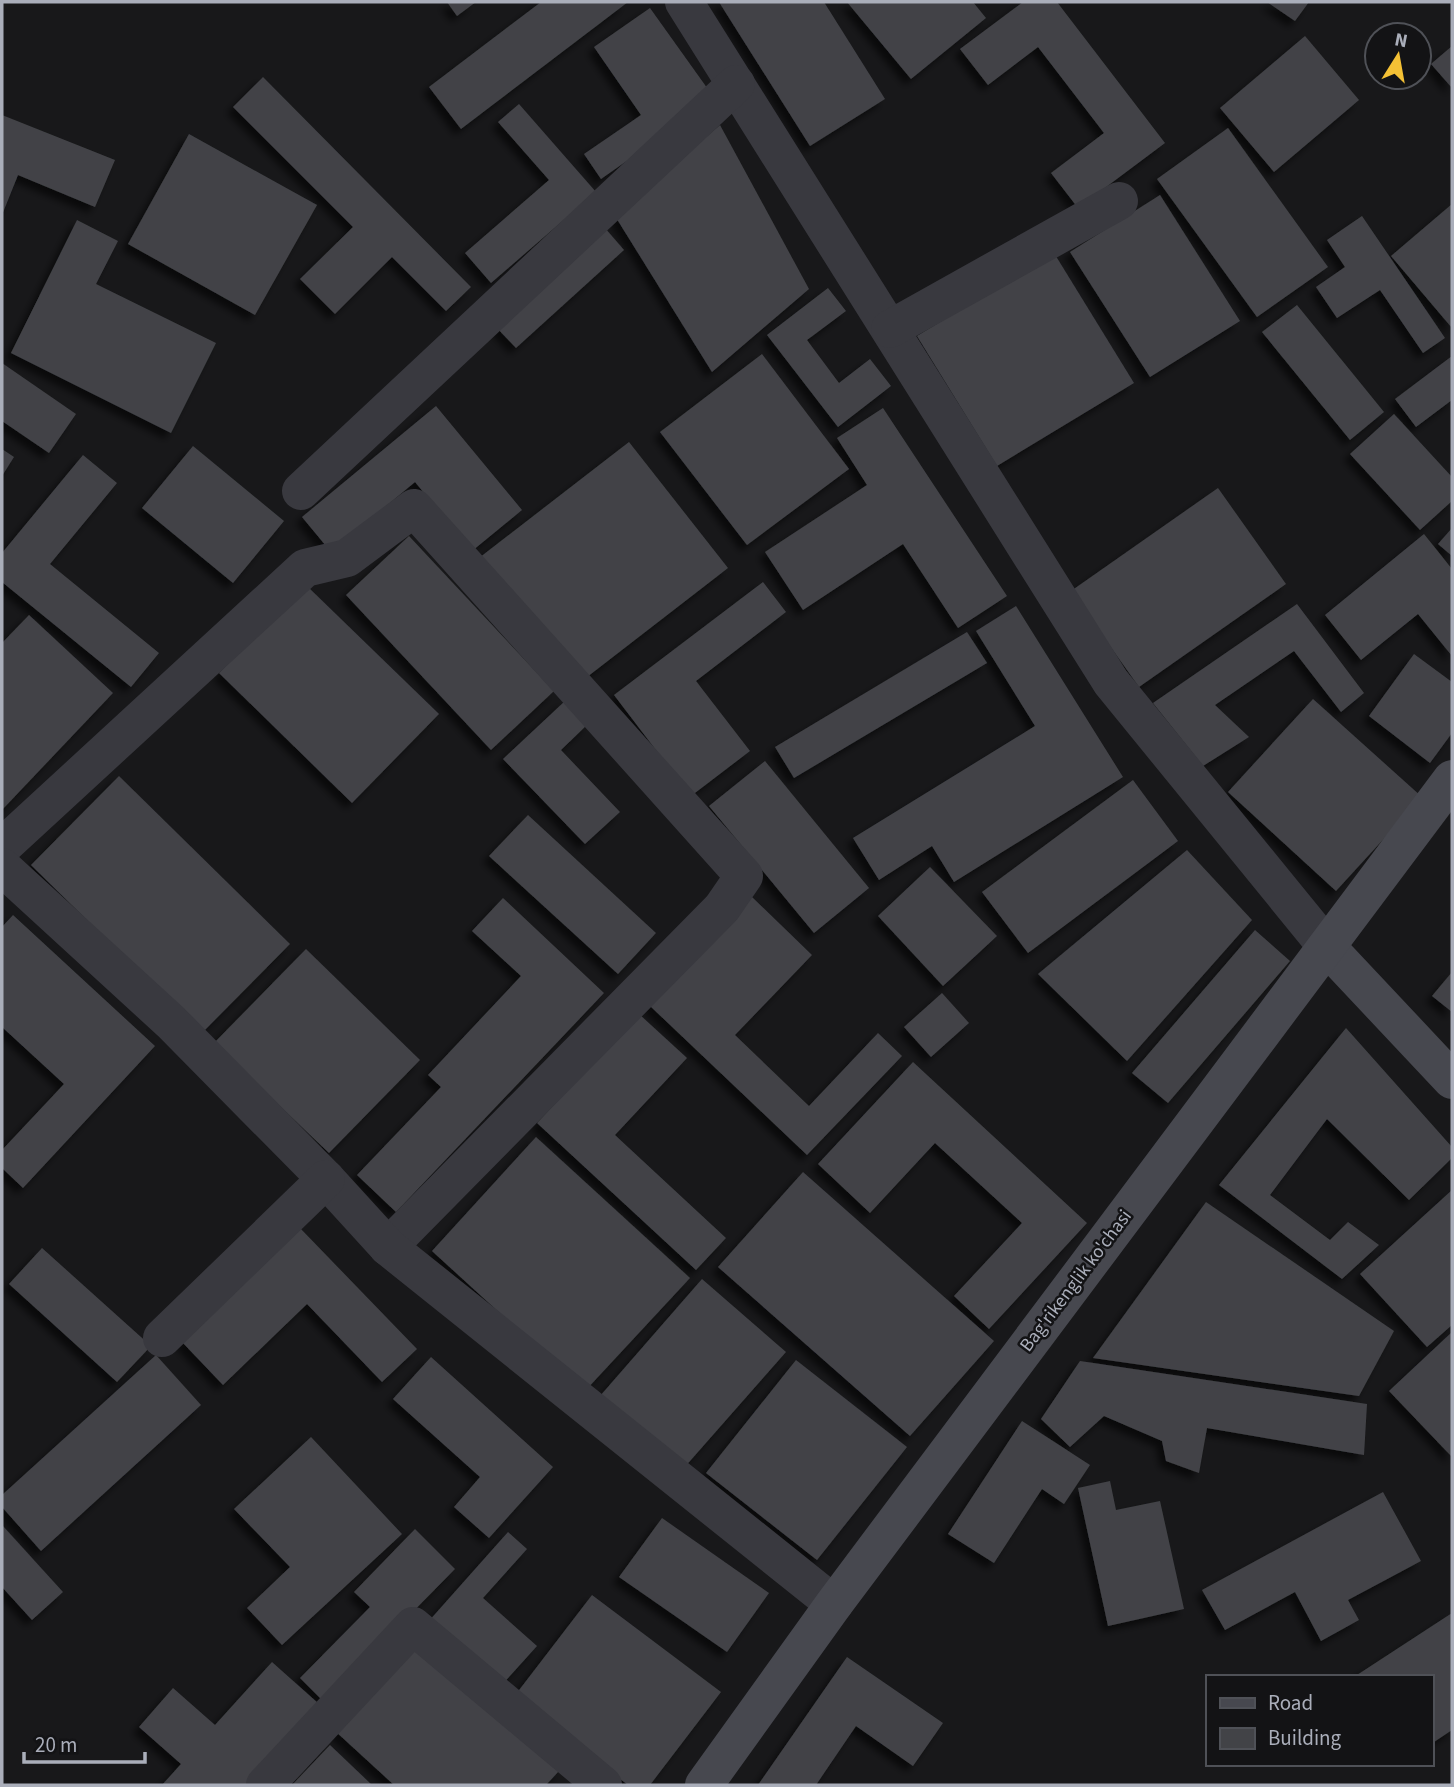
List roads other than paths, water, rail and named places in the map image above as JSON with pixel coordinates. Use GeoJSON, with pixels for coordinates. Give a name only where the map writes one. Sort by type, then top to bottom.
{"type":"FeatureCollection","features":[{"type":"Feature","properties":{"kind":"main road","name":"Bag'rikenglik ko'chasi"},"geometry":{"type":"LineString","coordinates":[[704,1785],[834,1604],[1452,779]]}},
{"type":"Feature","properties":{"kind":"main road"},"geometry":{"type":"LineString","coordinates":[[1327,947],[1452,1080]]}},
{"type":"Feature","properties":{"kind":"street"},"geometry":{"type":"LineString","coordinates":[[684,2],[1111,682],[1327,947]]}},
{"type":"Feature","properties":{"kind":"street"},"geometry":{"type":"LineString","coordinates":[[301,491],[736,84]]}},
{"type":"Feature","properties":{"kind":"street"},"geometry":{"type":"LineString","coordinates":[[890,329],[1119,201]]}},
{"type":"Feature","properties":{"kind":"street"},"geometry":{"type":"LineString","coordinates":[[2,847],[305,568],[347,558],[414,508],[744,876],[722,908],[388,1247]]}},
{"type":"Feature","properties":{"kind":"street"},"geometry":{"type":"LineString","coordinates":[[2,867],[171,1022],[326,1179],[388,1247],[834,1604]]}},
{"type":"Feature","properties":{"kind":"street"},"geometry":{"type":"LineString","coordinates":[[162,1338],[326,1179]]}},
{"type":"Feature","properties":{"kind":"street"},"geometry":{"type":"LineString","coordinates":[[265,1785],[413,1626],[603,1785]]}}]}
